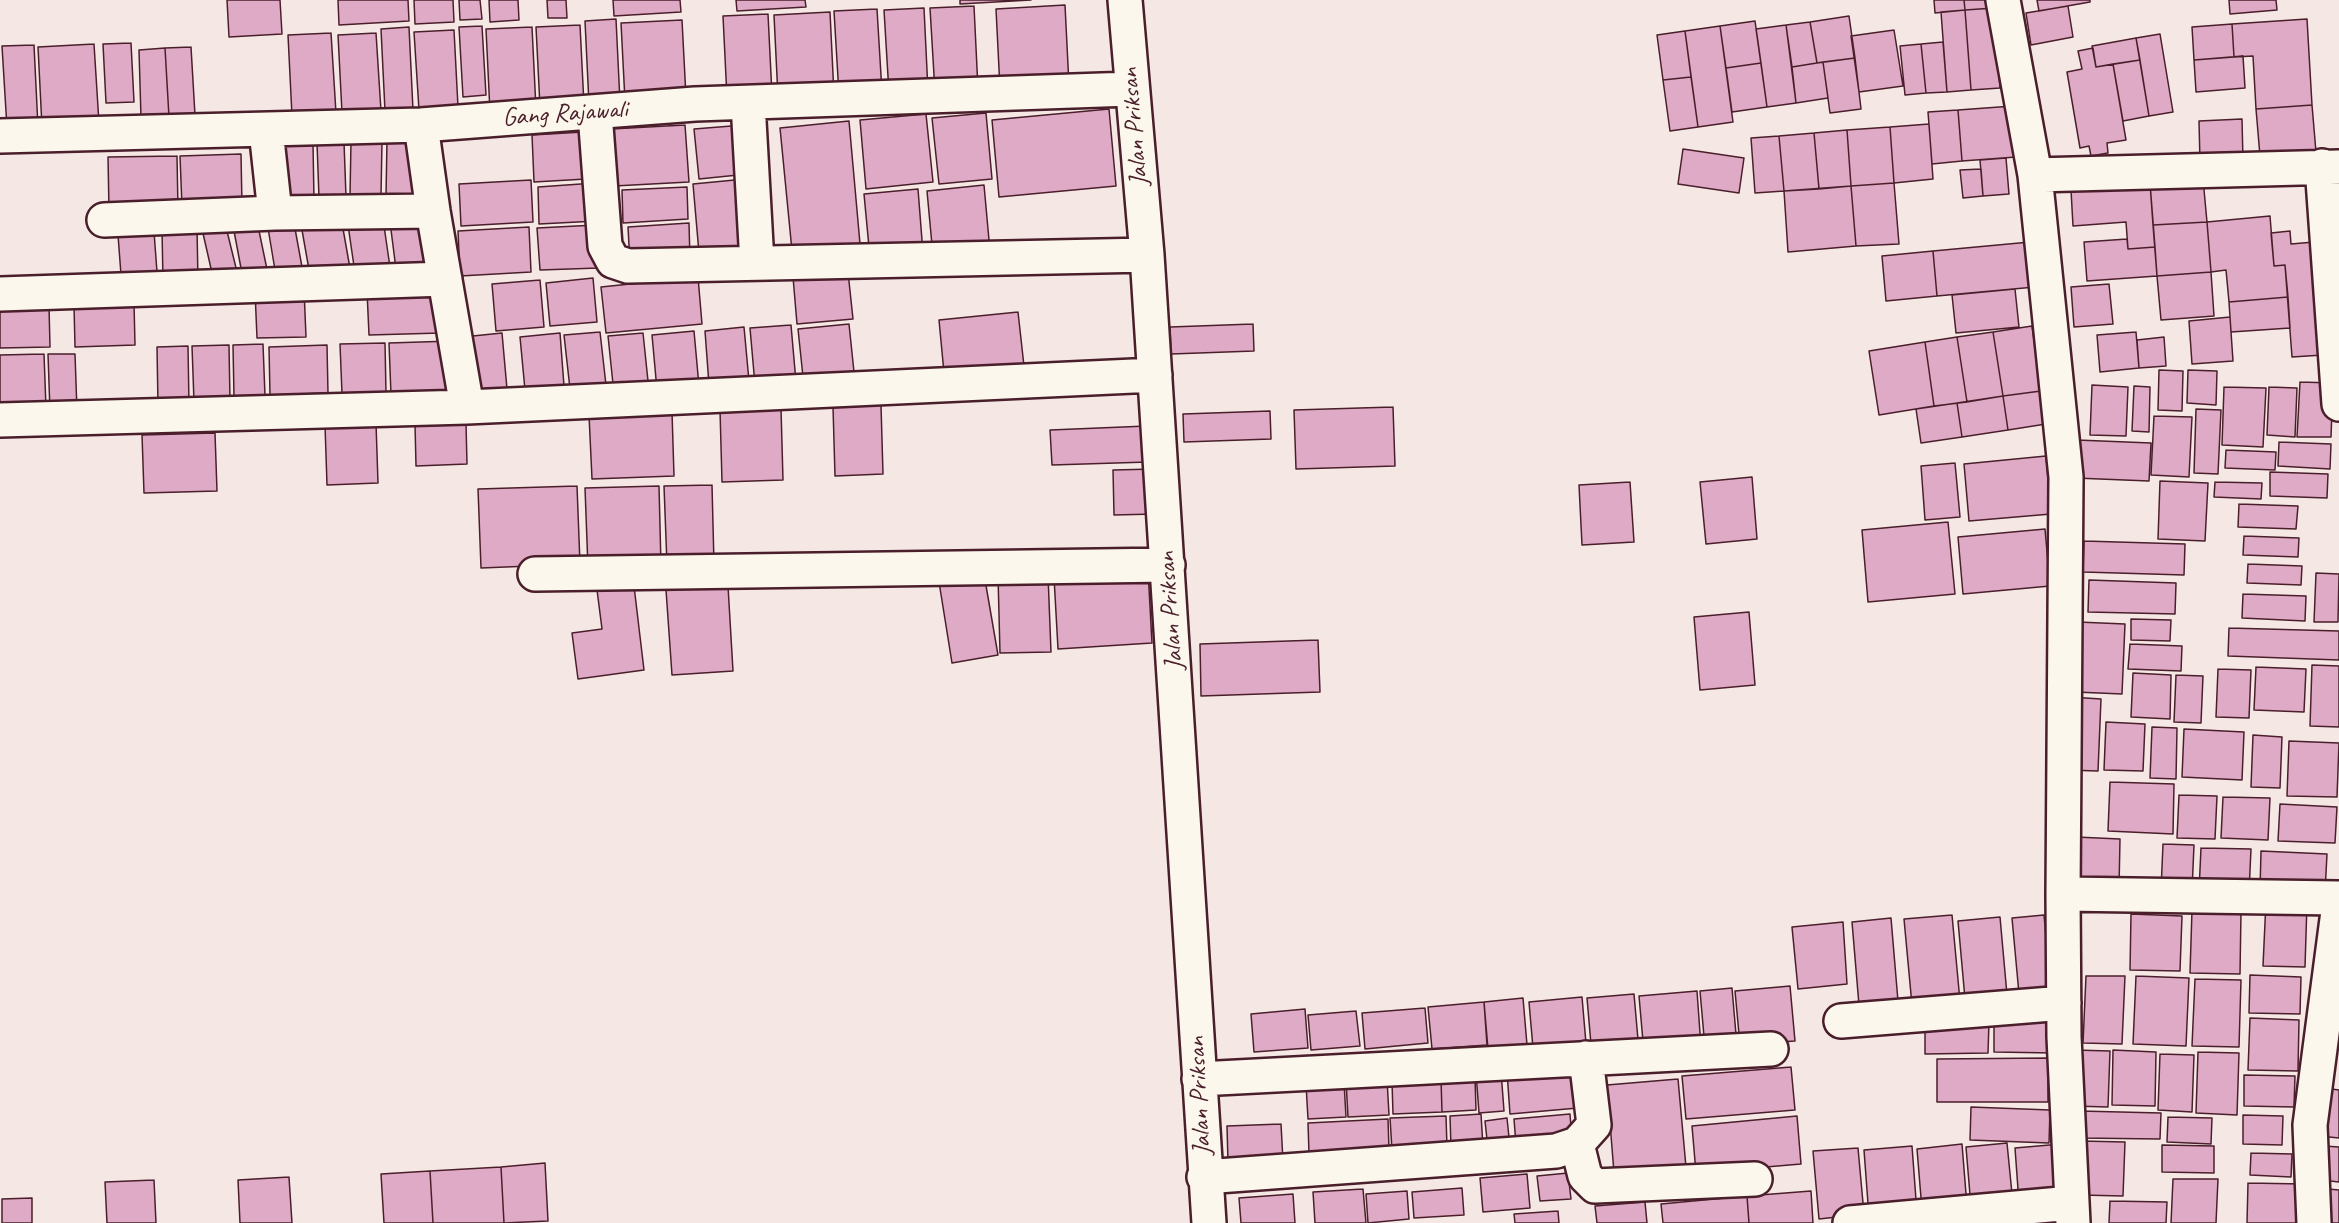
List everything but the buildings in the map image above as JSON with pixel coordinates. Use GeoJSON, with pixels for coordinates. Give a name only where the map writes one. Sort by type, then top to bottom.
{"type":"FeatureCollection","features":[{"type":"Feature","properties":{"kind":"street","name":"Jalan Priksan"},"geometry":{"type":"LineString","coordinates":[[1125,0],[1147,255],[1168,565],[1204,1176],[1209,1223]]}},
{"type":"Feature","properties":{"kind":"street"},"geometry":{"type":"LineString","coordinates":[[1850,1222],[2073,1213],[2064,1003],[2066,477],[2035,175],[2003,0]]}},
{"type":"Feature","properties":{"kind":"street","name":"Gang Rajawali"},"geometry":{"type":"LineString","coordinates":[[0,136],[421,124],[748,103],[1131,89]]}},
{"type":"Feature","properties":{"kind":"street"},"geometry":{"type":"LineString","coordinates":[[748,103],[757,263]]}},
{"type":"Feature","properties":{"kind":"street"},"geometry":{"type":"LineString","coordinates":[[595,113],[604,246],[614,261],[628,266],[1147,255]]}},
{"type":"Feature","properties":{"kind":"street"},"geometry":{"type":"LineString","coordinates":[[421,124],[433,211],[467,407]]}},
{"type":"Feature","properties":{"kind":"street"},"geometry":{"type":"LineString","coordinates":[[266,130],[275,213]]}},
{"type":"Feature","properties":{"kind":"street"},"geometry":{"type":"LineString","coordinates":[[2035,175],[2330,166],[2339,393]]}},
{"type":"Feature","properties":{"kind":"street"},"geometry":{"type":"LineString","coordinates":[[104,220],[275,213],[433,211]]}},
{"type":"Feature","properties":{"kind":"street"},"geometry":{"type":"LineString","coordinates":[[0,294],[445,279]]}},
{"type":"Feature","properties":{"kind":"street"},"geometry":{"type":"LineString","coordinates":[[0,420],[467,407],[1155,375]]}},
{"type":"Feature","properties":{"kind":"street"},"geometry":{"type":"LineString","coordinates":[[536,574],[1168,565]]}},
{"type":"Feature","properties":{"kind":"street"},"geometry":{"type":"LineString","coordinates":[[2063,894],[2339,898]]}},
{"type":"Feature","properties":{"kind":"street"},"geometry":{"type":"LineString","coordinates":[[2313,1223],[2310,1125],[2339,904]]}},
{"type":"Feature","properties":{"kind":"street"},"geometry":{"type":"LineString","coordinates":[[1841,1022],[2064,1003]]}},
{"type":"Feature","properties":{"kind":"street"},"geometry":{"type":"LineString","coordinates":[[1199,1079],[1771,1049]]}},
{"type":"Feature","properties":{"kind":"street"},"geometry":{"type":"LineString","coordinates":[[1204,1176],[1556,1151],[1577,1144],[1594,1125],[1586,1058]]}},
{"type":"Feature","properties":{"kind":"street"},"geometry":{"type":"LineString","coordinates":[[1577,1144],[1585,1176],[1595,1186],[1755,1179]]}}]}
